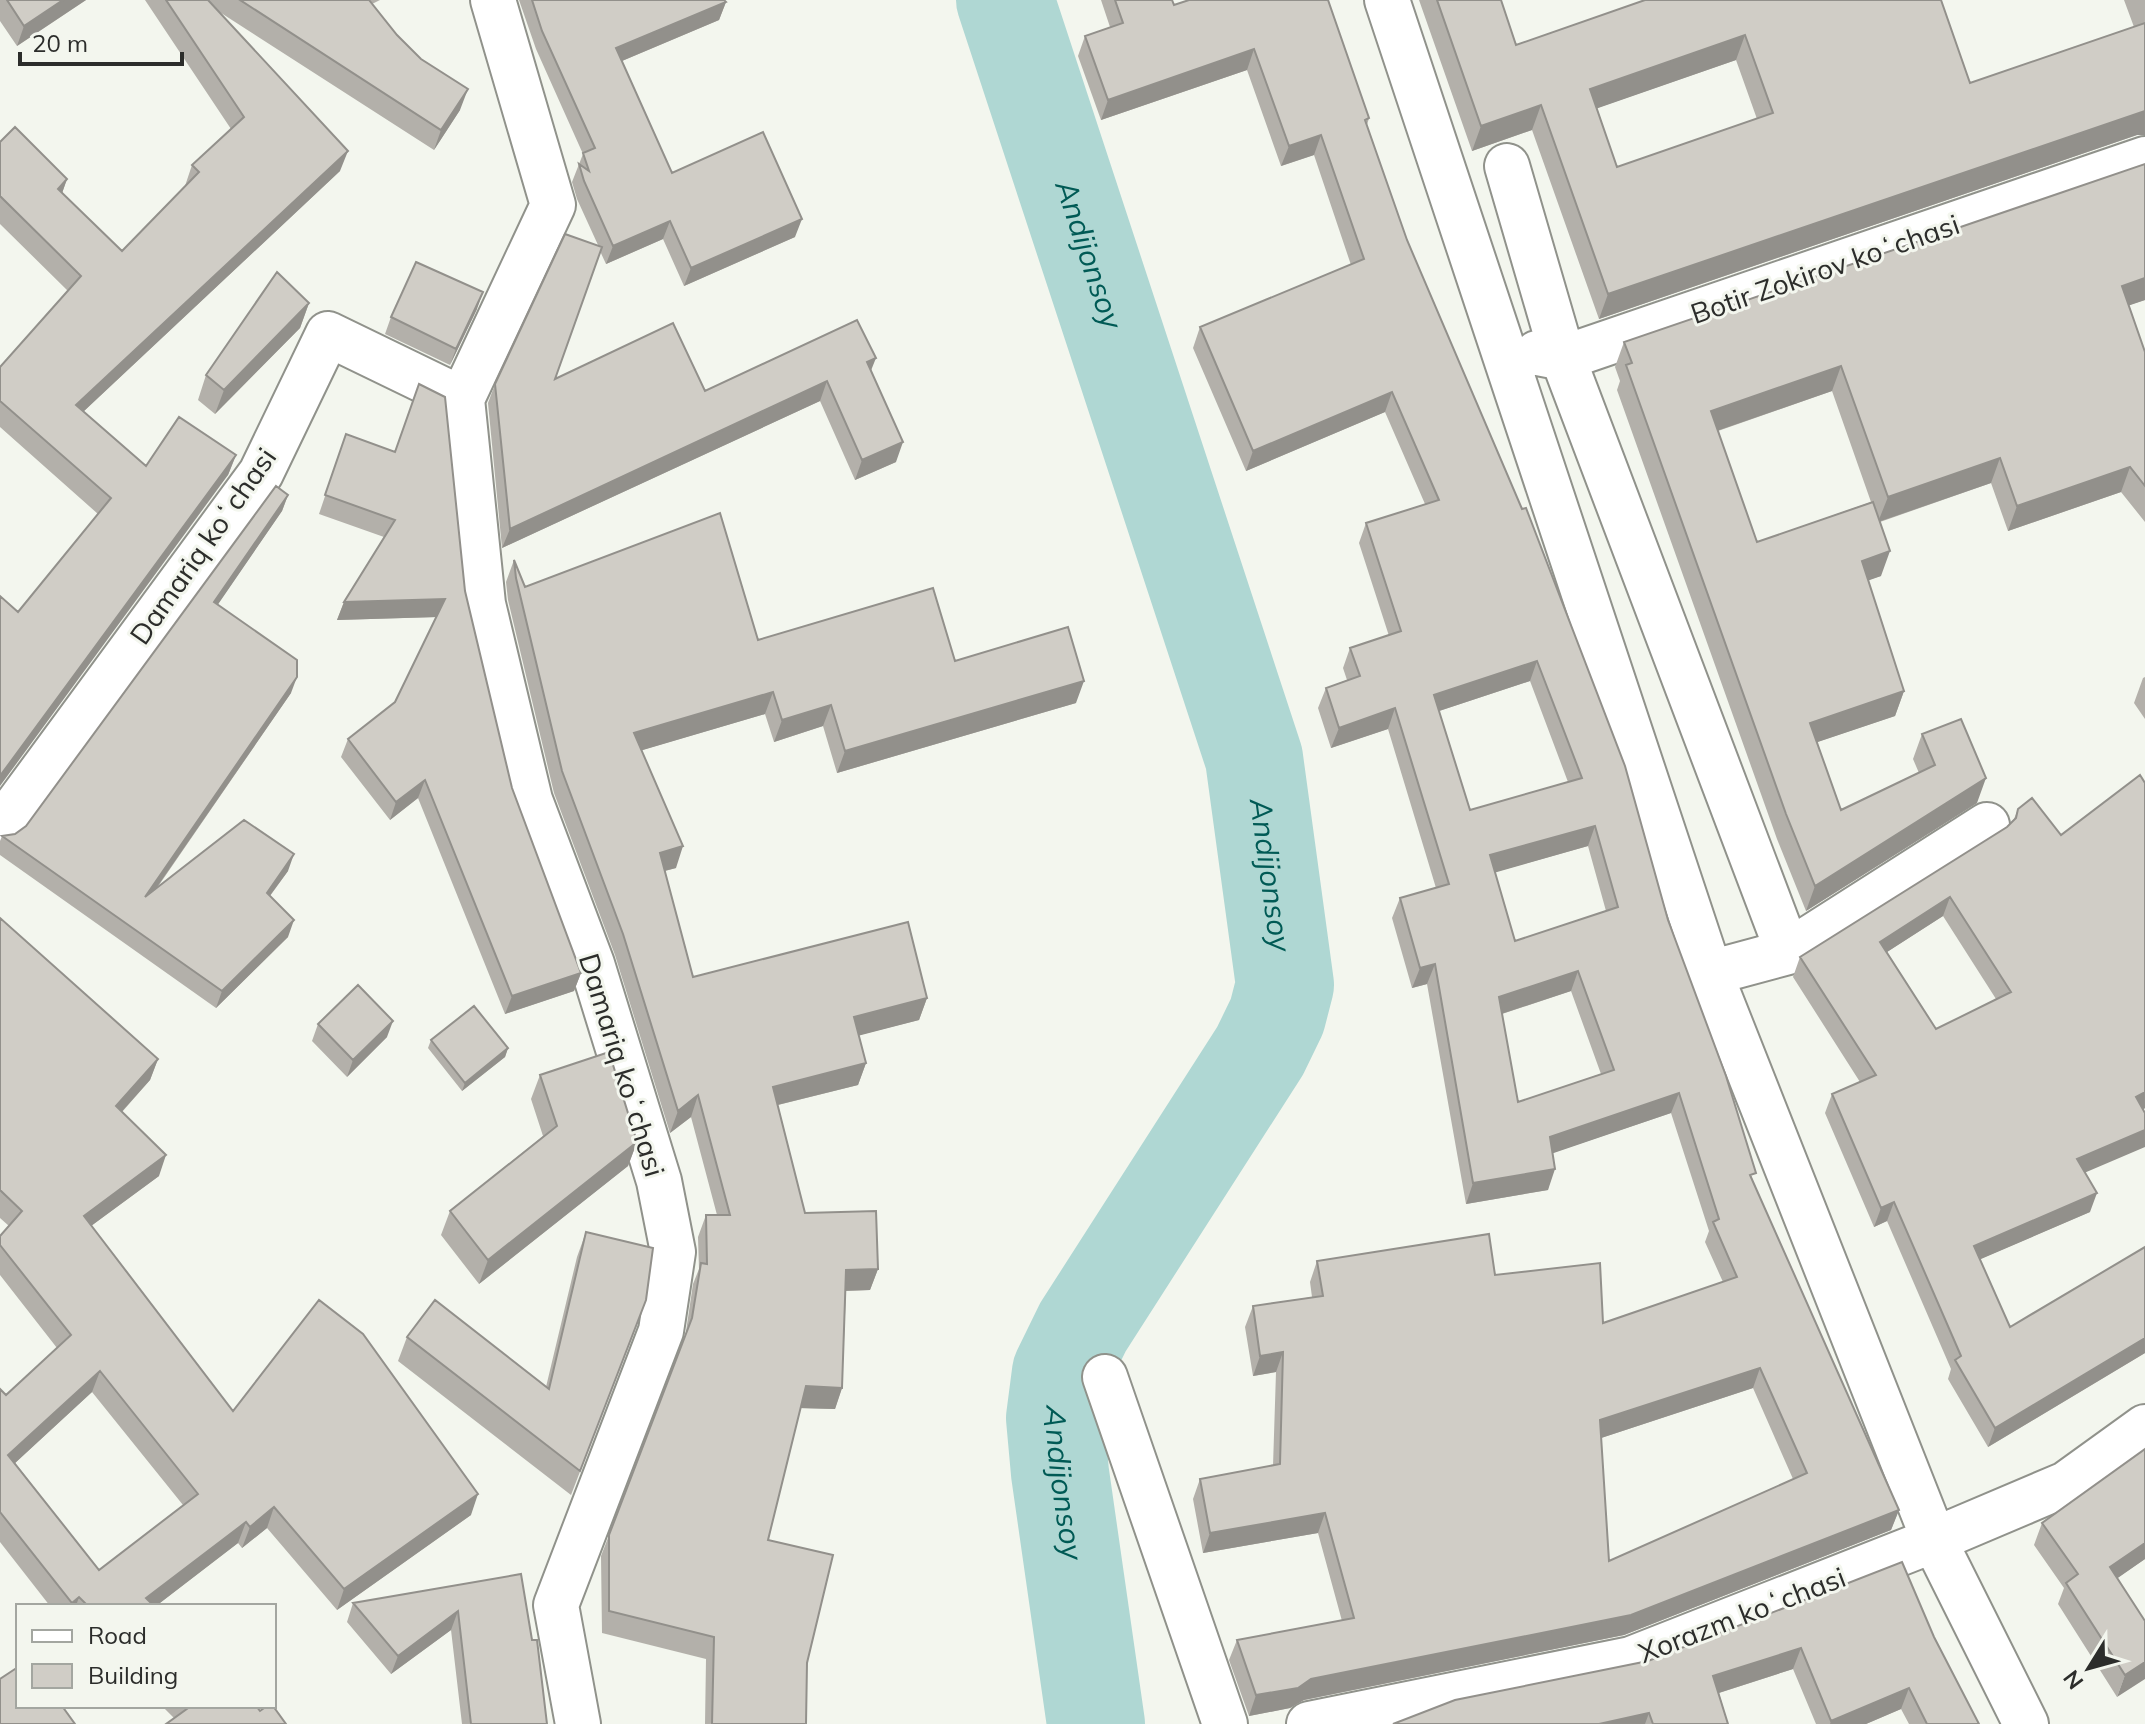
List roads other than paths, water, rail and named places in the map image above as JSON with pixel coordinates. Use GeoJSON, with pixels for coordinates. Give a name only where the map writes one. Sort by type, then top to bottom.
{"type":"FeatureCollection","features":[{"type":"Feature","properties":{"kind":"street"},"geometry":{"type":"LineString","coordinates":[[462,399],[553,205],[493,0]]}},
{"type":"Feature","properties":{"kind":"street"},"geometry":{"type":"LineString","coordinates":[[1387,0],[1710,973],[1934,1540],[2026,1724]]}},
{"type":"Feature","properties":{"kind":"street","name":"Botir Zokirov koʻchasi"},"geometry":{"type":"LineString","coordinates":[[1563,358],[2145,159]]}},
{"type":"Feature","properties":{"kind":"street"},"geometry":{"type":"LineString","coordinates":[[1507,166],[1563,358],[1788,952]]}},
{"type":"Feature","properties":{"kind":"street","name":"Damariq koʻchasi"},"geometry":{"type":"LineString","coordinates":[[0,828],[261,473],[328,334],[462,399],[483,604],[530,800],[592,964],[659,1181],[673,1252],[661,1331],[556,1605],[578,1724]]}},
{"type":"Feature","properties":{"kind":"street"},"geometry":{"type":"LineString","coordinates":[[1503,345],[1563,358]]}},
{"type":"Feature","properties":{"kind":"street"},"geometry":{"type":"LineString","coordinates":[[1710,973],[1788,952],[1987,825]]}},
{"type":"Feature","properties":{"kind":"street"},"geometry":{"type":"LineString","coordinates":[[1105,1377],[1225,1724]]}},
{"type":"Feature","properties":{"kind":"street","name":"Xorazm koʻchasi"},"geometry":{"type":"LineString","coordinates":[[1309,1724],[1631,1659],[1934,1540],[2066,1484],[2145,1427]]}},
{"type":"Feature","properties":{"kind":"waterway","name":"Andijonsoy"},"geometry":{"type":"LineString","coordinates":[[1005,0],[1254,758],[1285,985],[1277,1016],[1260,1051],[1083,1327],[1061,1372],[1055,1418],[1060,1473],[1096,1724]]}}]}
